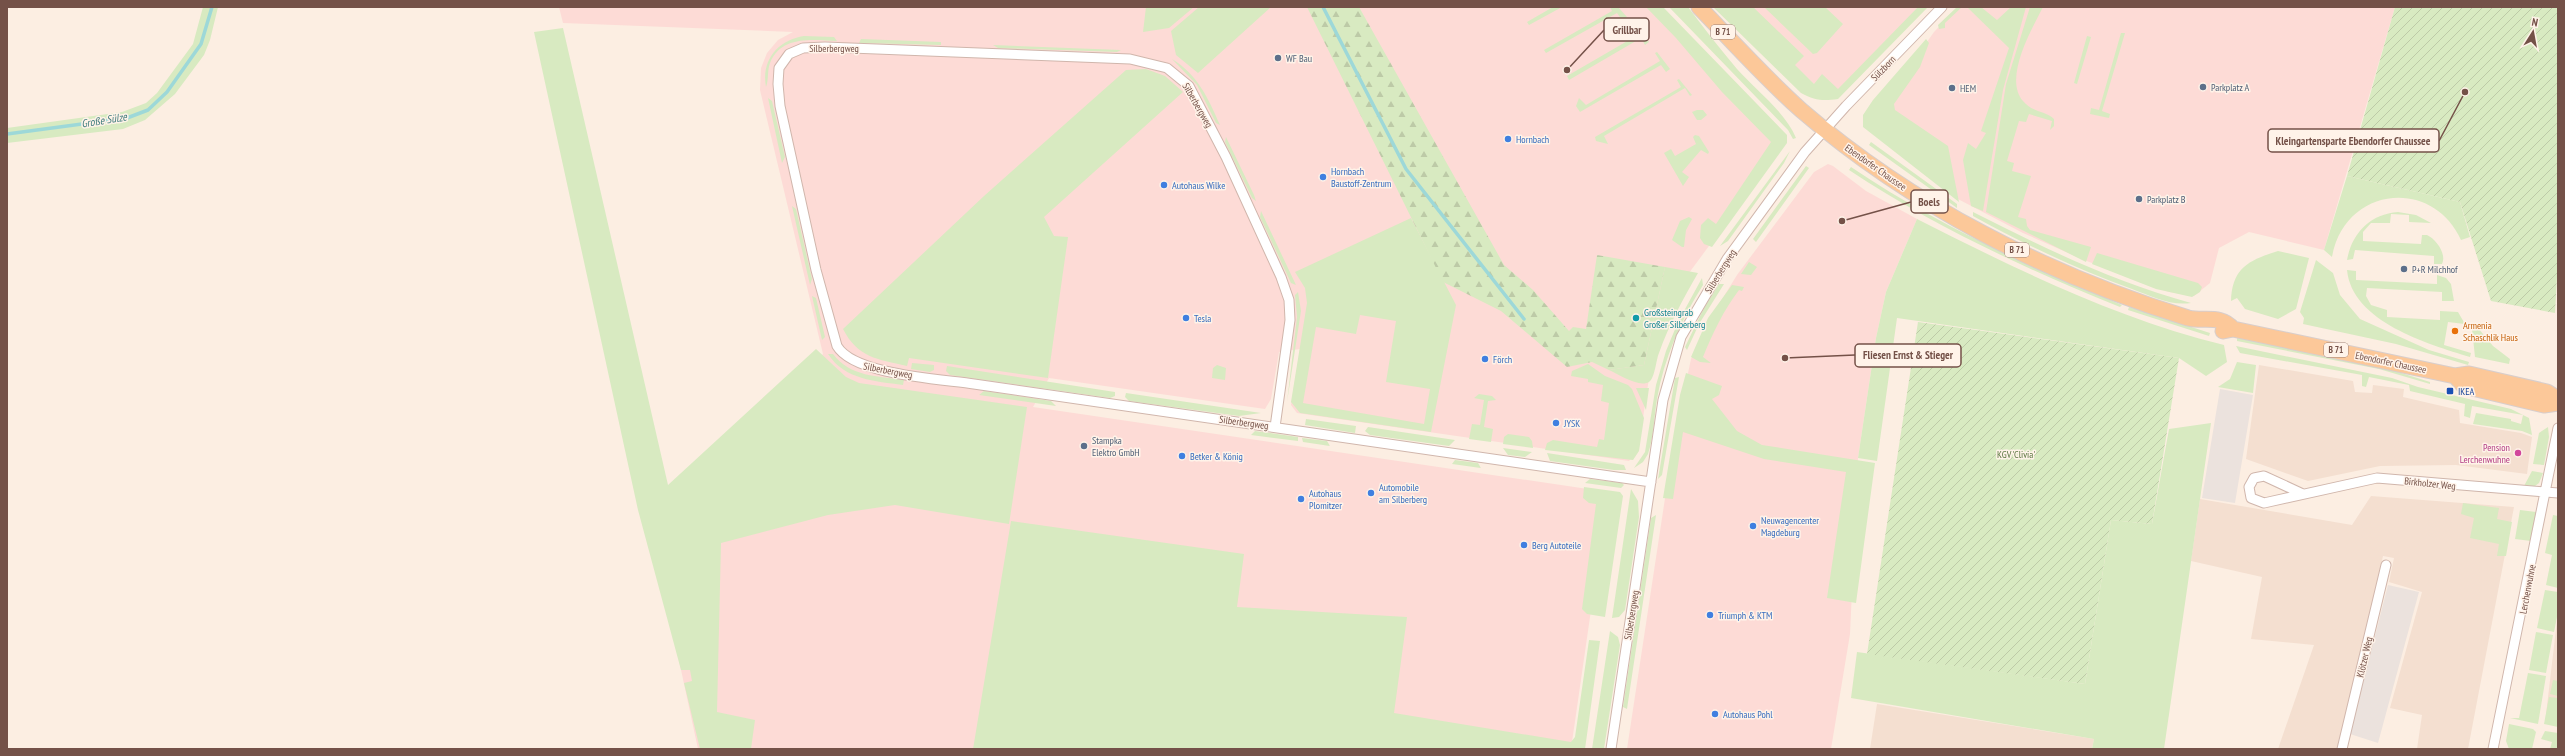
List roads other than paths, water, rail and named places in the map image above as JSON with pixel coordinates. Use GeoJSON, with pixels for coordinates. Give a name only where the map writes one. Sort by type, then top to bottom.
{"type":"FeatureCollection","features":[{"type":"Feature","properties":{"kind":"main road","name":"Ebendorfer Chaussee"},"geometry":{"type":"LineString","coordinates":[[1699,7],[1792,101],[1825,129],[1897,183],[2000,242],[2109,290],[2200,321],[2210,318],[2227,322],[2232,329],[2455,376],[2469,374],[2547,392],[2558,399]]}},
{"type":"Feature","properties":{"kind":"main road","name":"Ebendorfer Chaussee"},"geometry":{"type":"LineString","coordinates":[[2455,376],[2464,386],[2544,405],[2558,403]]}},
{"type":"Feature","properties":{"kind":"street","name":"Sülzborn"},"geometry":{"type":"LineString","coordinates":[[1825,129],[1942,7]]}},
{"type":"Feature","properties":{"kind":"street","name":"Silberbergweg"},"geometry":{"type":"LineString","coordinates":[[1275,427],[1289,326],[1290,307],[1286,291],[1226,157],[1191,90],[1177,74],[1158,65],[1130,59],[825,47],[799,49],[784,59],[778,72],[780,106],[816,270],[835,343],[846,356],[865,367],[876,369],[1651,482]]}},
{"type":"Feature","properties":{"kind":"street","name":"Silberbergweg"},"geometry":{"type":"LineString","coordinates":[[1611,749],[1664,394],[1672,363],[1686,327],[1737,244],[1805,152],[1825,129]]}},
{"type":"Feature","properties":{"kind":"street","name":"Lerchenwuhne"},"geometry":{"type":"LineString","coordinates":[[2493,749],[2558,428]]}},
{"type":"Feature","properties":{"kind":"street","name":"Birkholzer Weg"},"geometry":{"type":"LineString","coordinates":[[2303,494],[2264,476],[2254,478],[2249,487],[2251,498],[2261,503],[2378,478],[2520,492],[2545,491],[2558,493]]}},
{"type":"Feature","properties":{"kind":"street","name":"Klötzer Weg"},"geometry":{"type":"LineString","coordinates":[[2342,749],[2386,565]]}},
{"type":"Feature","properties":{"kind":"waterway","name":"Große Sülze"},"geometry":{"type":"LineString","coordinates":[[7,134],[127,118],[148,110],[167,92],[201,44],[212,7]]}},
{"type":"Feature","properties":{"kind":"waterway"},"geometry":{"type":"LineString","coordinates":[[1323,7],[1406,169],[1524,319]]}},
{"type":"Feature","properties":{"kind":"place","name":"WF Bau"},"geometry":{"type":"Point","coordinates":[1278,58]}},
{"type":"Feature","properties":{"kind":"place","name":"Grillbar"},"geometry":{"type":"Point","coordinates":[1567,70]}},
{"type":"Feature","properties":{"kind":"place","name":"Parkplatz A"},"geometry":{"type":"Point","coordinates":[2203,87]}},
{"type":"Feature","properties":{"kind":"place","name":"HEM"},"geometry":{"type":"Point","coordinates":[1952,88]}},
{"type":"Feature","properties":{"kind":"place","name":"Kleingartensparte Ebendorfer Chaussee"},"geometry":{"type":"Point","coordinates":[2465,92]}},
{"type":"Feature","properties":{"kind":"place","name":"Hornbach"},"geometry":{"type":"Point","coordinates":[1508,139]}},
{"type":"Feature","properties":{"kind":"place","name":"Hornbach Baustoff-Zentrum"},"geometry":{"type":"Point","coordinates":[1323,177]}},
{"type":"Feature","properties":{"kind":"place","name":"Autohaus Wilke"},"geometry":{"type":"Point","coordinates":[1164,185]}},
{"type":"Feature","properties":{"kind":"place","name":"Parkplatz B"},"geometry":{"type":"Point","coordinates":[2139,199]}},
{"type":"Feature","properties":{"kind":"place","name":"Boels"},"geometry":{"type":"Point","coordinates":[1842,221]}},
{"type":"Feature","properties":{"kind":"place","name":"P+R Milchhof"},"geometry":{"type":"Point","coordinates":[2404,269]}},
{"type":"Feature","properties":{"kind":"place","name":"Tesla"},"geometry":{"type":"Point","coordinates":[1186,318]}},
{"type":"Feature","properties":{"kind":"place","name":"Großsteingrab Großer Silberberg"},"geometry":{"type":"Point","coordinates":[1636,318]}},
{"type":"Feature","properties":{"kind":"place","name":"Armenia Schaschlik Haus"},"geometry":{"type":"Point","coordinates":[2455,331]}},
{"type":"Feature","properties":{"kind":"place","name":"Fliesen Ernst & Stieger"},"geometry":{"type":"Point","coordinates":[1785,358]}},
{"type":"Feature","properties":{"kind":"place","name":"Förch"},"geometry":{"type":"Point","coordinates":[1485,359]}},
{"type":"Feature","properties":{"kind":"place","name":"IKEA"},"geometry":{"type":"Point","coordinates":[2450,391]}},
{"type":"Feature","properties":{"kind":"place","name":"JYSK"},"geometry":{"type":"Point","coordinates":[1556,423]}},
{"type":"Feature","properties":{"kind":"place","name":"Stampka Elektro GmbH"},"geometry":{"type":"Point","coordinates":[1084,446]}},
{"type":"Feature","properties":{"kind":"place","name":"Pension Lerchenwuhne"},"geometry":{"type":"Point","coordinates":[2518,453]}},
{"type":"Feature","properties":{"kind":"place","name":"Betker & König"},"geometry":{"type":"Point","coordinates":[1182,456]}},
{"type":"Feature","properties":{"kind":"place","name":"Automobile am Silberberg"},"geometry":{"type":"Point","coordinates":[1371,493]}},
{"type":"Feature","properties":{"kind":"place","name":"Autohaus Plomitzer"},"geometry":{"type":"Point","coordinates":[1301,499]}},
{"type":"Feature","properties":{"kind":"place","name":"Neuwagencenter Magdeburg"},"geometry":{"type":"Point","coordinates":[1753,526]}},
{"type":"Feature","properties":{"kind":"place","name":"Berg Autoteile"},"geometry":{"type":"Point","coordinates":[1524,545]}},
{"type":"Feature","properties":{"kind":"place","name":"Triumph & KTM"},"geometry":{"type":"Point","coordinates":[1710,615]}},
{"type":"Feature","properties":{"kind":"place","name":"Autohaus Pohl"},"geometry":{"type":"Point","coordinates":[1715,714]}},
{"type":"Feature","properties":{"kind":"park label","name":"KGV 'Clivia'"},"geometry":{"type":"Point","coordinates":[2016,454]}}]}
